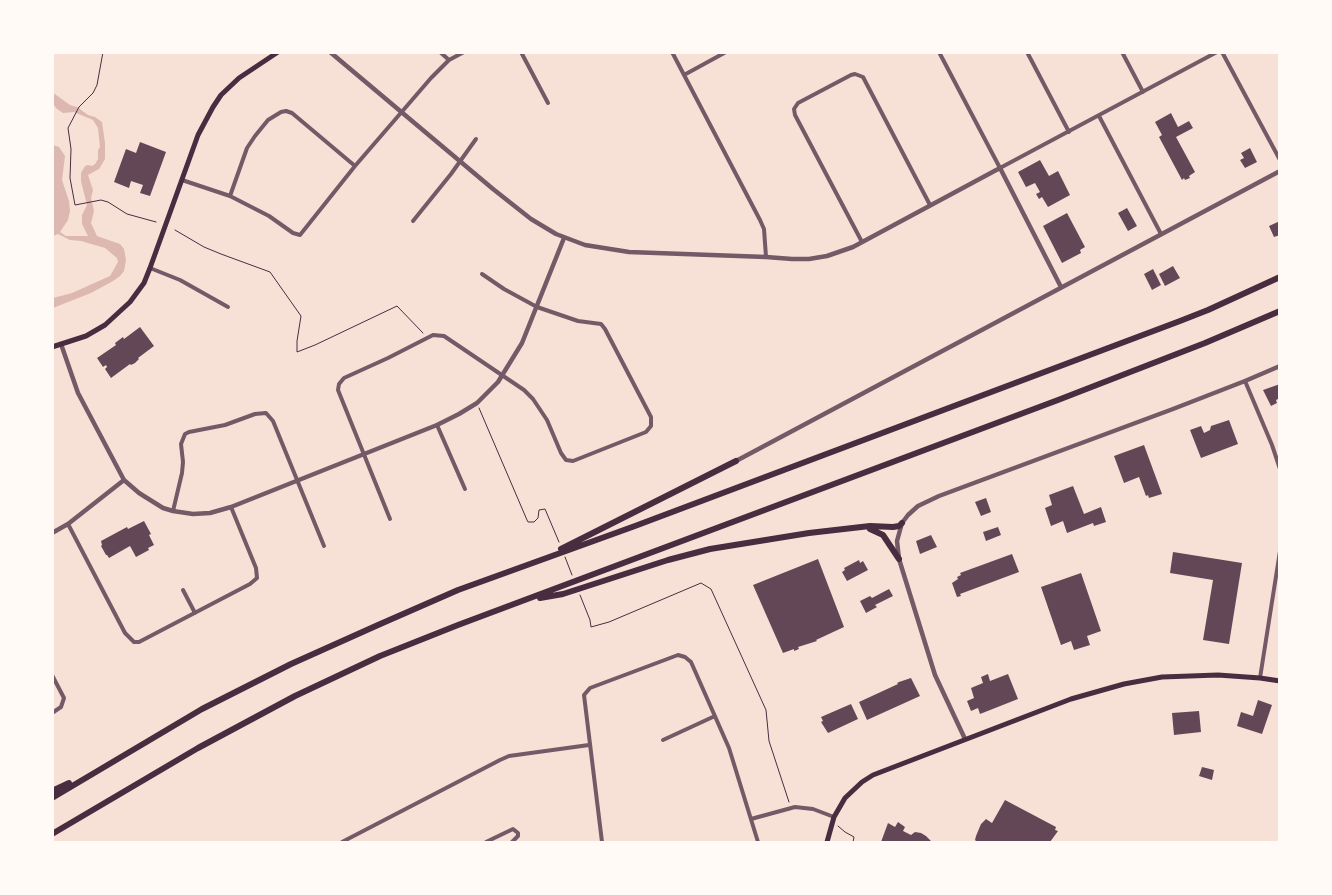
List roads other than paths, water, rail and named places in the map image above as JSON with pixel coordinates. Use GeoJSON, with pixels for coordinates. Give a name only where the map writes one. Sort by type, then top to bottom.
{"type":"FeatureCollection","features":[{"type":"Feature","properties":{"kind":"highway"},"geometry":{"type":"LineString","coordinates":[[52,798],[202,709],[291,664],[449,594],[1171,324],[1280,277]]}},
{"type":"Feature","properties":{"kind":"highway"},"geometry":{"type":"LineString","coordinates":[[52,834],[198,748],[295,696],[380,656],[1187,350],[1280,311]]}},
{"type":"Feature","properties":{"kind":"highway"},"geometry":{"type":"LineString","coordinates":[[537,561],[736,460]]}},
{"type":"Feature","properties":{"kind":"highway"},"geometry":{"type":"LineString","coordinates":[[527,600],[563,594],[668,560],[710,549],[778,537],[854,528],[893,527],[899,526],[902,522]]}},
{"type":"Feature","properties":{"kind":"highway"},"geometry":{"type":"LineString","coordinates":[[854,528],[868,528],[878,532],[886,538],[899,559]]}},
{"type":"Feature","properties":{"kind":"highway"},"geometry":{"type":"LineString","coordinates":[[52,791],[104,766]]}},
{"type":"Feature","properties":{"kind":"main road"},"geometry":{"type":"LineString","coordinates":[[52,347],[86,336],[118,315],[130,302],[144,283],[198,135],[212,107],[239,78],[278,52]]}},
{"type":"Feature","properties":{"kind":"main road"},"geometry":{"type":"LineString","coordinates":[[827,842],[834,817],[845,798],[867,778],[882,770],[1071,699],[1153,678],[1218,674],[1280,681]]}},
{"type":"Feature","properties":{"kind":"street"},"geometry":{"type":"LineString","coordinates":[[330,52],[530,219],[546,230],[564,238],[585,245],[629,252],[809,259],[841,252],[862,242],[1217,52]]}},
{"type":"Feature","properties":{"kind":"street"},"geometry":{"type":"LineString","coordinates":[[440,52],[449,60]]}},
{"type":"Feature","properties":{"kind":"street"},"geometry":{"type":"LineString","coordinates":[[300,234],[431,78],[449,60],[464,52]]}},
{"type":"Feature","properties":{"kind":"street"},"geometry":{"type":"LineString","coordinates":[[521,52],[548,103]]}},
{"type":"Feature","properties":{"kind":"street"},"geometry":{"type":"LineString","coordinates":[[672,52],[760,220],[764,229],[766,257]]}},
{"type":"Feature","properties":{"kind":"street"},"geometry":{"type":"LineString","coordinates":[[684,75],[726,52]]}},
{"type":"Feature","properties":{"kind":"street"},"geometry":{"type":"LineString","coordinates":[[939,52],[1061,287]]}},
{"type":"Feature","properties":{"kind":"street"},"geometry":{"type":"LineString","coordinates":[[1027,52],[1068,132]]}},
{"type":"Feature","properties":{"kind":"street"},"geometry":{"type":"LineString","coordinates":[[1122,52],[1143,92]]}},
{"type":"Feature","properties":{"kind":"street"},"geometry":{"type":"LineString","coordinates":[[1222,52],[1280,160]]}},
{"type":"Feature","properties":{"kind":"street"},"geometry":{"type":"LineString","coordinates":[[862,242],[795,115],[794,109],[798,102],[851,75],[855,74],[863,78],[930,206]]}},
{"type":"Feature","properties":{"kind":"street"},"geometry":{"type":"LineString","coordinates":[[230,196],[247,148],[254,136],[268,120],[281,112],[292,112],[356,166]]}},
{"type":"Feature","properties":{"kind":"street"},"geometry":{"type":"LineString","coordinates":[[1098,116],[1161,234]]}},
{"type":"Feature","properties":{"kind":"street"},"geometry":{"type":"LineString","coordinates":[[413,221],[476,139]]}},
{"type":"Feature","properties":{"kind":"street"},"geometry":{"type":"LineString","coordinates":[[736,460],[1280,171]]}},
{"type":"Feature","properties":{"kind":"street"},"geometry":{"type":"LineString","coordinates":[[182,180],[230,196],[269,216],[293,233],[300,234],[306,239]]}},
{"type":"Feature","properties":{"kind":"street"},"geometry":{"type":"LineString","coordinates":[[61,344],[78,393],[124,480],[150,501],[173,511],[193,514],[210,513],[231,507],[437,425],[477,403],[503,375],[522,343],[564,238]]}},
{"type":"Feature","properties":{"kind":"street"},"geometry":{"type":"LineString","coordinates":[[150,268],[180,280],[228,307]]}},
{"type":"Feature","properties":{"kind":"street"},"geometry":{"type":"LineString","coordinates":[[390,519],[338,390],[340,380],[437,334],[444,336],[524,390],[547,420],[561,453],[566,460],[573,461],[649,430],[652,422],[651,417],[604,326],[596,322],[578,321],[537,307],[504,289],[482,274]]}},
{"type":"Feature","properties":{"kind":"street"},"geometry":{"type":"LineString","coordinates":[[965,739],[935,675],[899,559],[898,541],[902,522],[912,510],[938,496],[1245,381],[1280,366]]}},
{"type":"Feature","properties":{"kind":"street"},"geometry":{"type":"LineString","coordinates":[[1245,381],[1280,469]]}},
{"type":"Feature","properties":{"kind":"street"},"geometry":{"type":"LineString","coordinates":[[173,511],[182,473],[181,444],[185,434],[226,425],[255,414],[266,413],[273,421],[324,546]]}},
{"type":"Feature","properties":{"kind":"street"},"geometry":{"type":"LineString","coordinates":[[437,425],[465,489]]}},
{"type":"Feature","properties":{"kind":"street"},"geometry":{"type":"LineString","coordinates":[[52,533],[68,524],[124,480]]}},
{"type":"Feature","properties":{"kind":"street"},"geometry":{"type":"LineString","coordinates":[[68,524],[125,633],[134,642],[144,640],[250,584],[257,578],[256,568],[231,507]]}},
{"type":"Feature","properties":{"kind":"street"},"geometry":{"type":"LineString","coordinates":[[1260,678],[1280,551]]}},
{"type":"Feature","properties":{"kind":"street"},"geometry":{"type":"LineString","coordinates":[[183,590],[195,613]]}},
{"type":"Feature","properties":{"kind":"street"},"geometry":{"type":"LineString","coordinates":[[602,842],[583,699],[588,690],[678,655],[685,657],[691,662],[729,748],[758,842]]}},
{"type":"Feature","properties":{"kind":"street"},"geometry":{"type":"LineString","coordinates":[[52,675],[64,698],[61,707],[52,714]]}},
{"type":"Feature","properties":{"kind":"street"},"geometry":{"type":"LineString","coordinates":[[663,740],[715,716]]}},
{"type":"Feature","properties":{"kind":"street"},"geometry":{"type":"LineString","coordinates":[[342,842],[509,756],[589,745]]}},
{"type":"Feature","properties":{"kind":"street"},"geometry":{"type":"LineString","coordinates":[[751,819],[791,808],[813,809],[834,817]]}},
{"type":"Feature","properties":{"kind":"street"},"geometry":{"type":"LineString","coordinates":[[486,842],[513,829],[518,833],[518,836],[512,842]]}}]}
